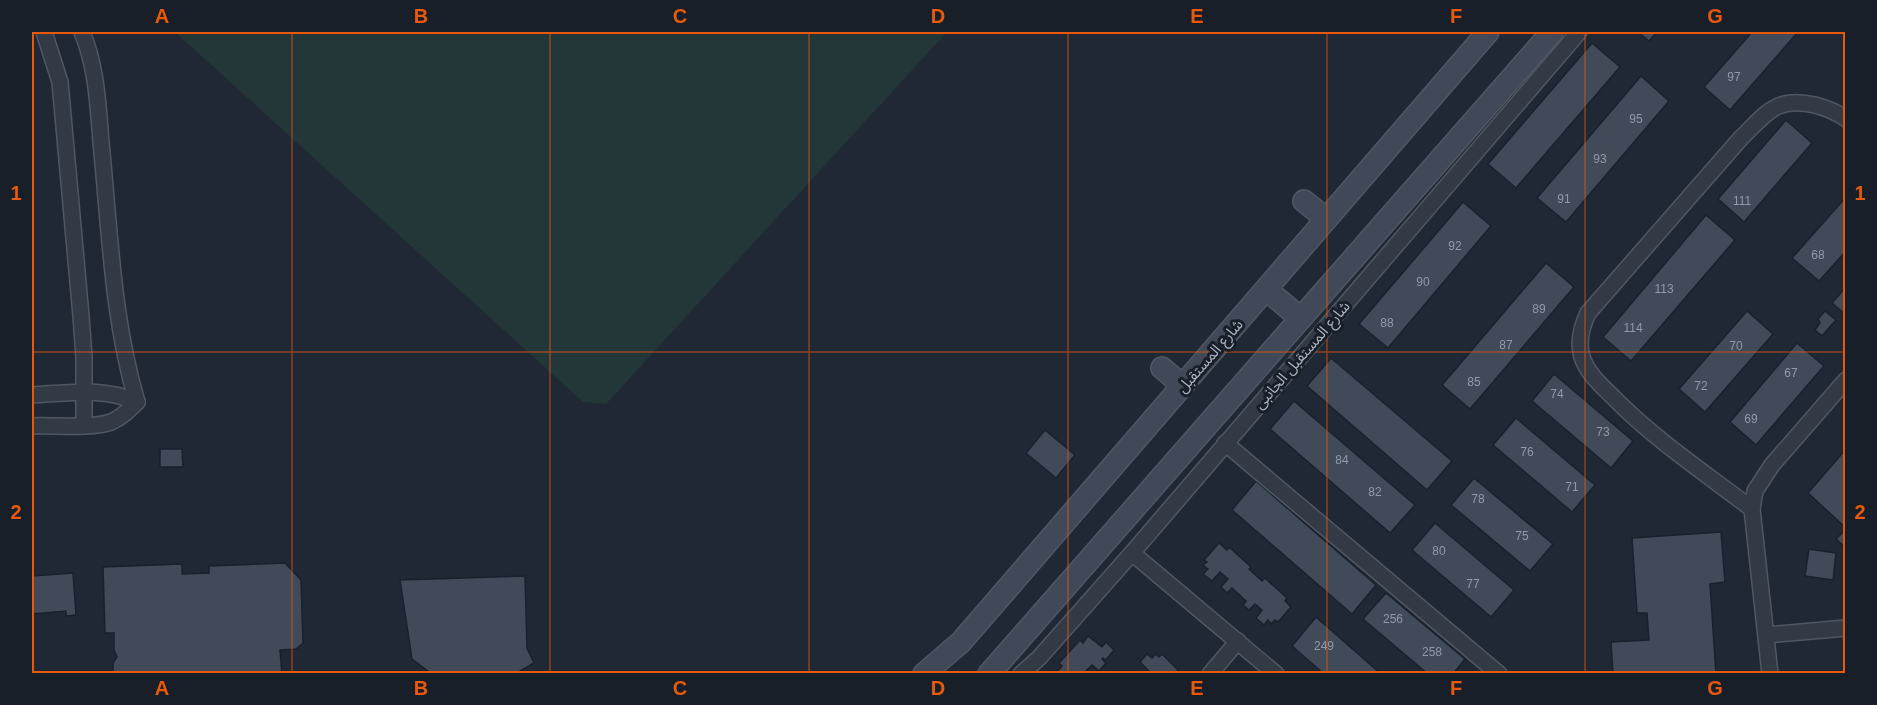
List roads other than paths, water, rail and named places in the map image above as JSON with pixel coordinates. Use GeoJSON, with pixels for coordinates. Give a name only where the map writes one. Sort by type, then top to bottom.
{"type":"FeatureCollection","features":[{"type":"Feature","properties":{"kind":"street"},"geometry":{"type":"LineString","coordinates":[[44,32],[60,82],[81,316],[84,425]]}},
{"type":"Feature","properties":{"kind":"street"},"geometry":{"type":"LineString","coordinates":[[82,32],[94,73],[117,309],[124,353],[137,402]]}},
{"type":"Feature","properties":{"kind":"street","name":"شارع المستقبل"},"geometry":{"type":"LineString","coordinates":[[924,674],[961,642],[1267,291],[1326,219],[1488,32]]}},
{"type":"Feature","properties":{"kind":"street"},"geometry":{"type":"LineString","coordinates":[[989,674],[1552,32]]}},
{"type":"Feature","properties":{"kind":"street","name":"شارع المستقبل الجانبى"},"geometry":{"type":"LineString","coordinates":[[1021,674],[1039,658],[1132,553],[1579,32]]}},
{"type":"Feature","properties":{"kind":"street"},"geometry":{"type":"LineString","coordinates":[[1752,508],[1638,423],[1593,377],[1580,350],[1580,334],[1588,313],[1741,138],[1767,112],[1784,102],[1804,103],[1831,110],[1845,119]]}},
{"type":"Feature","properties":{"kind":"street"},"geometry":{"type":"LineString","coordinates":[[1304,201],[1326,219]]}},
{"type":"Feature","properties":{"kind":"street"},"geometry":{"type":"LineString","coordinates":[[1267,291],[1300,318]]}},
{"type":"Feature","properties":{"kind":"street"},"geometry":{"type":"LineString","coordinates":[[1162,368],[1184,386]]}},
{"type":"Feature","properties":{"kind":"street"},"geometry":{"type":"LineString","coordinates":[[1770,674],[1752,508],[1755,491],[1772,465],[1845,380]]}},
{"type":"Feature","properties":{"kind":"street"},"geometry":{"type":"LineString","coordinates":[[32,395],[112,393],[137,402]]}},
{"type":"Feature","properties":{"kind":"street"},"geometry":{"type":"LineString","coordinates":[[32,426],[97,425],[111,422],[126,413],[137,402]]}},
{"type":"Feature","properties":{"kind":"street"},"geometry":{"type":"LineString","coordinates":[[1225,443],[1499,674]]}},
{"type":"Feature","properties":{"kind":"street"},"geometry":{"type":"LineString","coordinates":[[1132,553],[1276,674]]}},
{"type":"Feature","properties":{"kind":"street"},"geometry":{"type":"LineString","coordinates":[[1766,635],[1845,628]]}},
{"type":"Feature","properties":{"kind":"street"},"geometry":{"type":"LineString","coordinates":[[1210,674],[1238,642]]}}]}
